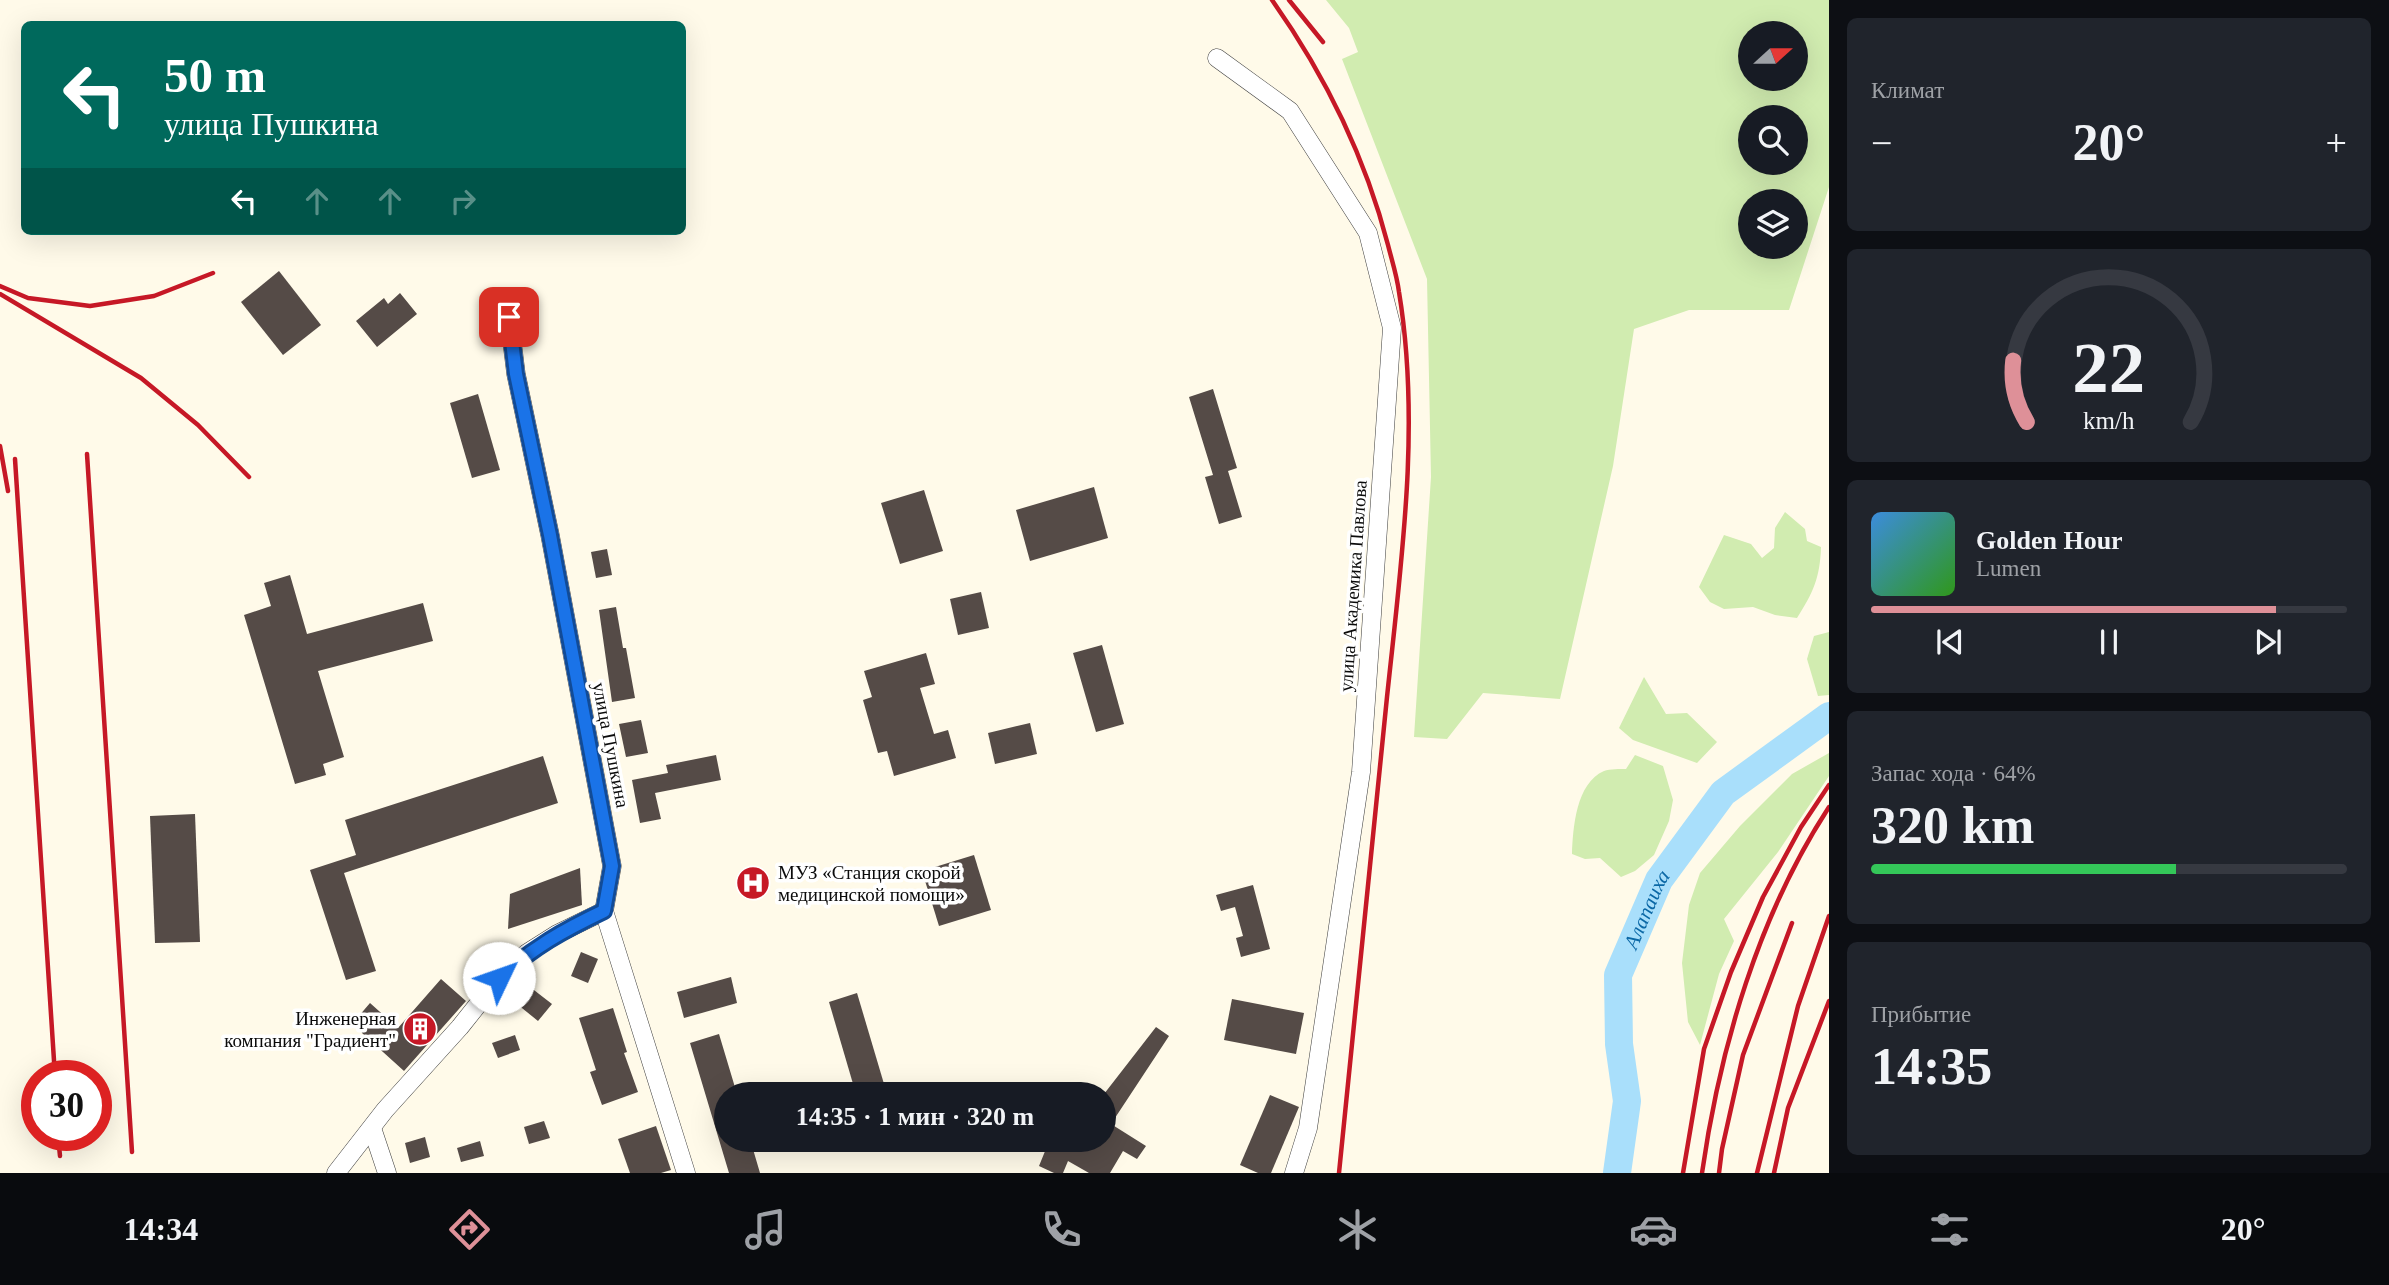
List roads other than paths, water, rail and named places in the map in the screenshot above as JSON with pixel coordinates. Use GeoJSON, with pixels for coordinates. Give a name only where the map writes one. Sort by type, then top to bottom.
{"type":"FeatureCollection","features":[{"type":"Feature","properties":{"kind":"street","name":"улица Академика Павлова"},"geometry":{"type":"LineString","coordinates":[[1217,58],[1290,111],[1368,233],[1392,328],[1361,772],[1308,1128],[1294,1173]]}},
{"type":"Feature","properties":{"kind":"street","name":"улица Пушкина"},"geometry":{"type":"LineString","coordinates":[[509,317],[516,374],[550,535],[612,866],[604,911],[686,1173]]}},
{"type":"Feature","properties":{"kind":"street"},"geometry":{"type":"LineString","coordinates":[[336,1173],[499,978],[527,953],[557,934],[604,911]]}},
{"type":"Feature","properties":{"kind":"street"},"geometry":{"type":"LineString","coordinates":[[372,1128],[387,1173]]}},
{"type":"Feature","properties":{"kind":"waterway","name":"Алапаиха"},"geometry":{"type":"LineString","coordinates":[[1617,1173],[1627,1101],[1619,1044],[1618,975],[1659,880],[1723,793],[1829,716]]}},
{"type":"Feature","properties":{"kind":"railway"},"geometry":{"type":"LineString","coordinates":[[1272,0],[1326,87],[1368,180],[1397,280],[1408,393],[1409,444],[1403,545],[1339,1173]]}},
{"type":"Feature","properties":{"kind":"railway"},"geometry":{"type":"LineString","coordinates":[[1289,0],[1323,42]]}},
{"type":"Feature","properties":{"kind":"railway"},"geometry":{"type":"LineString","coordinates":[[0,286],[28,298],[90,306],[154,296],[213,273]]}},
{"type":"Feature","properties":{"kind":"railway"},"geometry":{"type":"LineString","coordinates":[[0,294],[141,378],[198,425],[249,477]]}},
{"type":"Feature","properties":{"kind":"railway"},"geometry":{"type":"LineString","coordinates":[[0,446],[8,491]]}},
{"type":"Feature","properties":{"kind":"railway"},"geometry":{"type":"LineString","coordinates":[[87,454],[132,1152]]}},
{"type":"Feature","properties":{"kind":"railway"},"geometry":{"type":"LineString","coordinates":[[15,459],[54,1060]]}},
{"type":"Feature","properties":{"kind":"railway"},"geometry":{"type":"LineString","coordinates":[[1683,1173],[1704,1049],[1731,972],[1763,897],[1801,827],[1829,785]]}},
{"type":"Feature","properties":{"kind":"railway"},"geometry":{"type":"LineString","coordinates":[[1702,1173],[1720,1078],[1746,983],[1782,892],[1829,807]]}},
{"type":"Feature","properties":{"kind":"railway"},"geometry":{"type":"LineString","coordinates":[[1757,1173],[1798,1006],[1829,916]]}},
{"type":"Feature","properties":{"kind":"railway"},"geometry":{"type":"LineString","coordinates":[[1719,1173],[1743,1055],[1792,923]]}},
{"type":"Feature","properties":{"kind":"railway"},"geometry":{"type":"LineString","coordinates":[[1774,1173],[1788,1108],[1829,1001]]}},
{"type":"Feature","properties":{"kind":"railway"},"geometry":{"type":"LineString","coordinates":[[60,1151],[60,1156]]}},
{"type":"Feature","properties":{"kind":"place","name":"МУЗ «Станция скорой медицинской помощи»"},"geometry":{"type":"Point","coordinates":[753,883]}},
{"type":"Feature","properties":{"kind":"place","name":"Инженерная компания \"Градиент\""},"geometry":{"type":"Point","coordinates":[420,1029]}}]}
